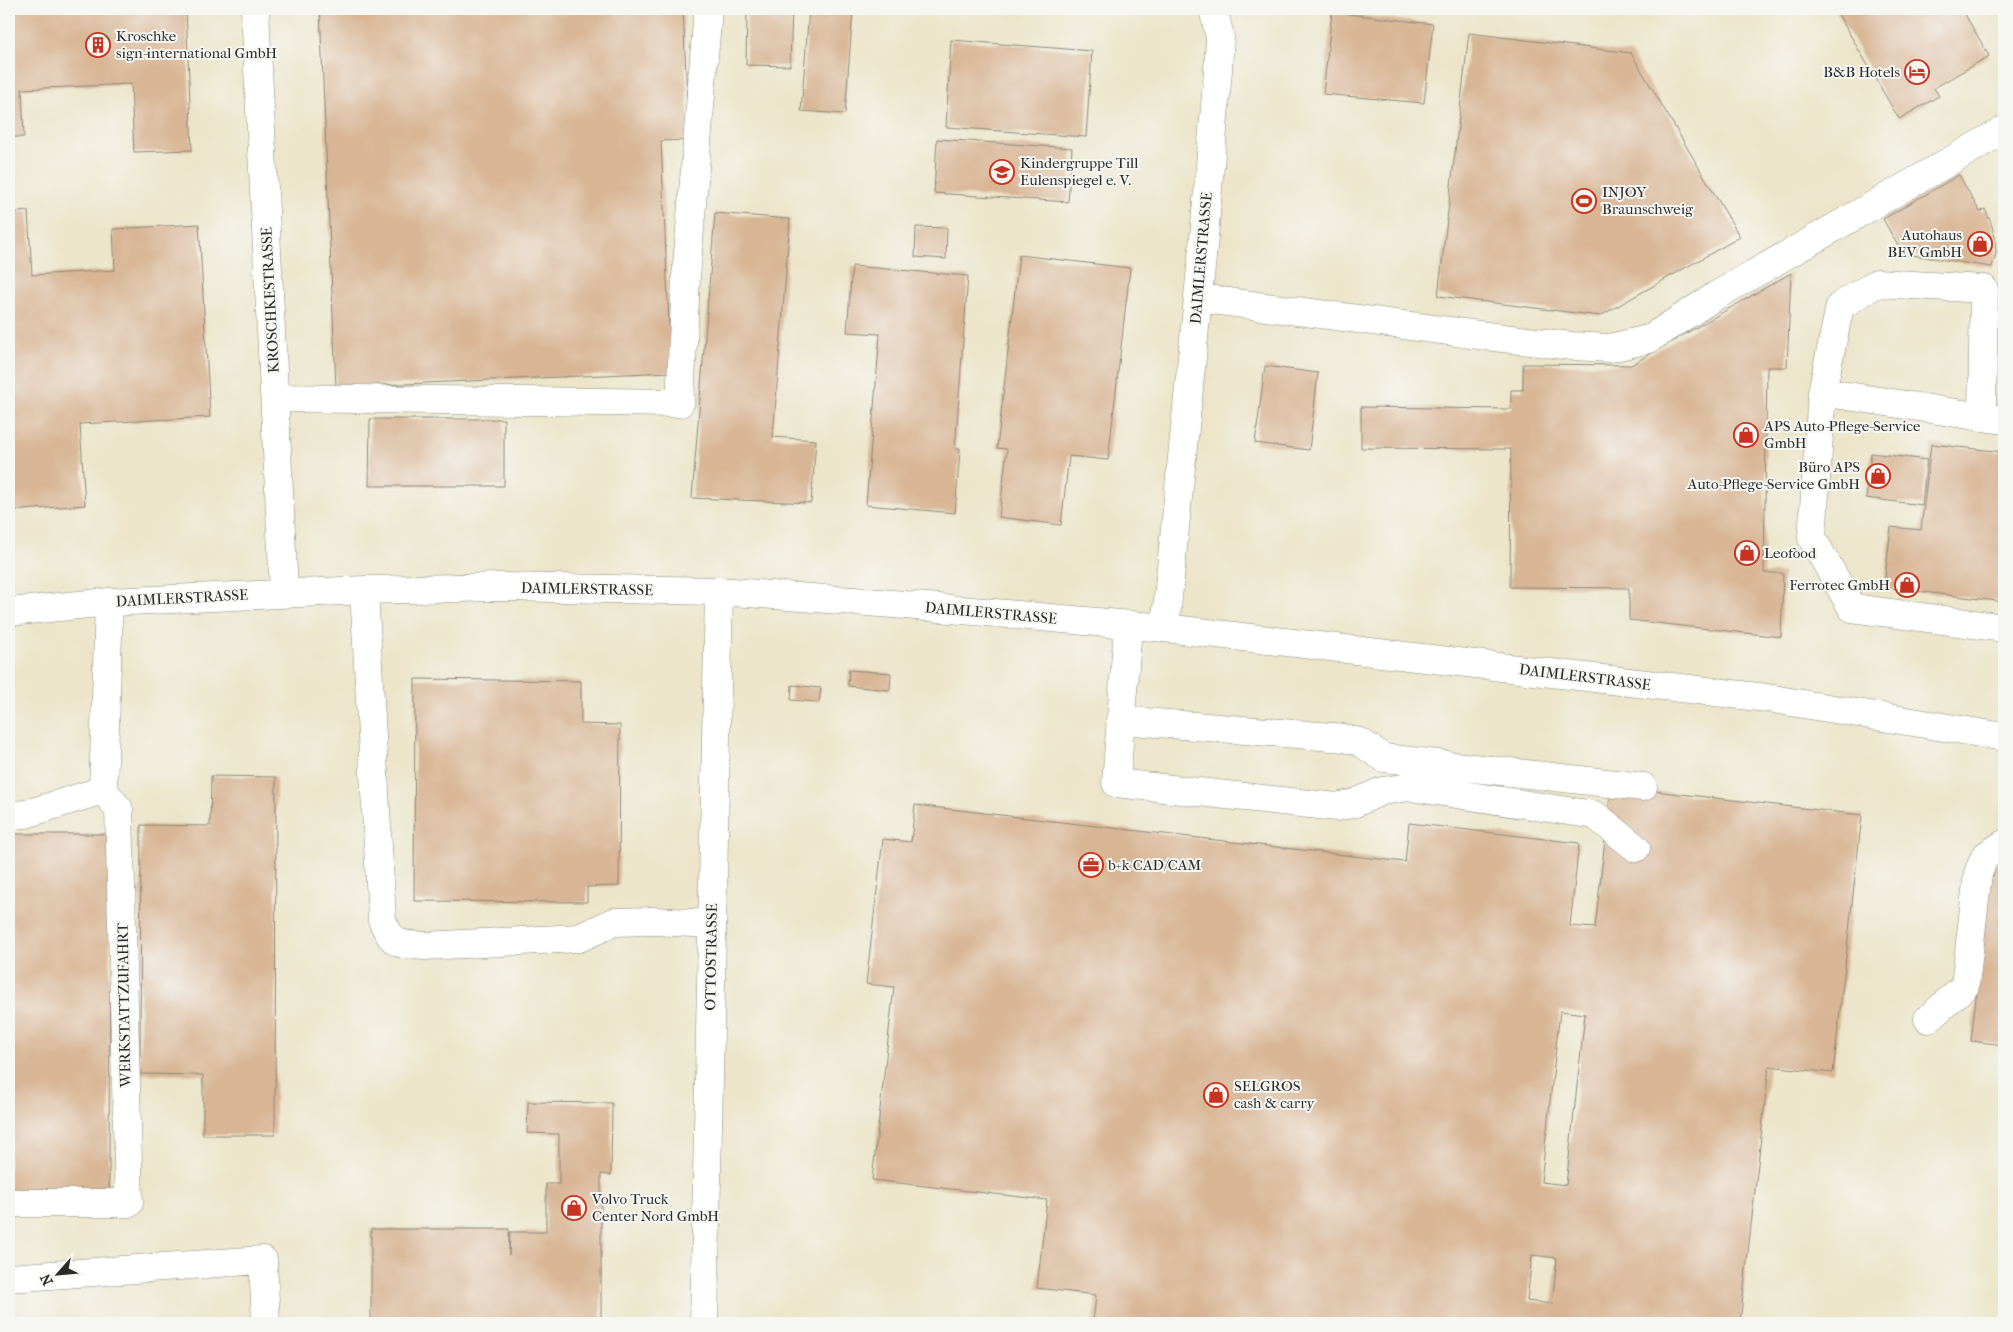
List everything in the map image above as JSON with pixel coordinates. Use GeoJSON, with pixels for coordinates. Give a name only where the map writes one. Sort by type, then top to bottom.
{"type":"FeatureCollection","features":[{"type":"Feature","properties":{"kind":"street","name":"KROSCHKESTRASSE"},"geometry":{"type":"LineString","coordinates":[[256,9],[284,592]]}},
{"type":"Feature","properties":{"kind":"street"},"geometry":{"type":"LineString","coordinates":[[275,398],[680,403],[686,278],[708,9]]}},
{"type":"Feature","properties":{"kind":"street","name":"DAIMLERSTRASSE"},"geometry":{"type":"LineString","coordinates":[[1164,628],[1198,298],[1220,37],[1213,9]]}},
{"type":"Feature","properties":{"kind":"street"},"geometry":{"type":"LineString","coordinates":[[1198,298],[1494,337],[1572,346],[1610,348],[1649,338],[1718,295],[2004,130]]}},
{"type":"Feature","properties":{"kind":"street"},"geometry":{"type":"LineString","coordinates":[[1822,392],[1993,418],[1984,289],[1877,283],[1840,306],[1822,392],[1812,538],[1852,608],[2004,628]]}},
{"type":"Feature","properties":{"kind":"street","name":"DAIMLERSTRASSE"},"geometry":{"type":"LineString","coordinates":[[9,612],[108,602],[284,592],[500,587],[719,591],[1164,628],[1767,698],[2004,737]]}},
{"type":"Feature","properties":{"kind":"street"},"geometry":{"type":"LineString","coordinates":[[364,590],[382,920],[390,937],[399,944],[424,946],[579,938],[614,922],[654,921],[712,924]]}},
{"type":"Feature","properties":{"kind":"street","name":"OTTOSTRASSE"},"geometry":{"type":"LineString","coordinates":[[704,1323],[719,591]]}},
{"type":"Feature","properties":{"kind":"street"},"geometry":{"type":"LineString","coordinates":[[9,815],[26,814],[103,790],[108,602]]}},
{"type":"Feature","properties":{"kind":"street"},"geometry":{"type":"LineString","coordinates":[[1128,626],[1116,783],[1337,807],[1355,803],[1382,791],[1410,787],[1595,815],[1636,848]]}},
{"type":"Feature","properties":{"kind":"street"},"geometry":{"type":"LineString","coordinates":[[1120,720],[1344,738],[1360,742],[1384,758],[1643,787]]}},
{"type":"Feature","properties":{"kind":"street","name":"WERKSTATTZUFAHRT"},"geometry":{"type":"LineString","coordinates":[[9,1203],[129,1203],[119,809],[103,790]]}},
{"type":"Feature","properties":{"kind":"street"},"geometry":{"type":"LineString","coordinates":[[1928,1019],[1965,986],[1978,873],[1985,856],[2004,844]]}},
{"type":"Feature","properties":{"kind":"street"},"geometry":{"type":"LineString","coordinates":[[9,1278],[263,1260],[266,1323]]}},
{"type":"Feature","properties":{"kind":"building","name":"Kroschke sign-international GmbH"},"geometry":{"type":"Polygon","coordinates":[[[9,9],[186,9],[192,150],[134,152],[131,84],[22,89],[24,137],[9,137],[9,9]]]}},
{"type":"Feature","properties":{"kind":"building"},"geometry":{"type":"Polygon","coordinates":[[[320,9],[683,9],[689,140],[661,141],[671,372],[336,387],[320,9]]]}},
{"type":"Feature","properties":{"kind":"building"},"geometry":{"type":"Polygon","coordinates":[[[747,9],[792,9],[790,66],[746,65],[747,9]]]}},
{"type":"Feature","properties":{"kind":"building"},"geometry":{"type":"Polygon","coordinates":[[[809,9],[853,9],[845,114],[801,111],[809,9]]]}},
{"type":"Feature","properties":{"kind":"building","name":"B&B Hotels"},"geometry":{"type":"Polygon","coordinates":[[[1835,9],[1962,9],[1989,56],[1934,88],[1939,96],[1899,119],[1835,9]]]}},
{"type":"Feature","properties":{"kind":"building"},"geometry":{"type":"Polygon","coordinates":[[[1332,12],[1433,24],[1424,103],[1323,94],[1332,12]]]}},
{"type":"Feature","properties":{"kind":"building","name":"INJOY Braunschweig"},"geometry":{"type":"Polygon","coordinates":[[[1469,33],[1631,53],[1740,237],[1600,316],[1438,296],[1469,33]]]}},
{"type":"Feature","properties":{"kind":"building"},"geometry":{"type":"Polygon","coordinates":[[[951,40],[1092,51],[1086,137],[946,127],[951,40]]]}},
{"type":"Feature","properties":{"kind":"building"},"geometry":{"type":"Polygon","coordinates":[[[937,139],[1072,148],[1068,202],[934,193],[937,139]]]}},
{"type":"Feature","properties":{"kind":"building"},"geometry":{"type":"Polygon","coordinates":[[[1959,175],[1980,212],[1985,209],[1991,223],[1995,237],[1996,253],[1992,267],[1903,255],[1883,219],[1959,175]]]}},
{"type":"Feature","properties":{"kind":"building"},"geometry":{"type":"Polygon","coordinates":[[[28,211],[32,275],[115,270],[113,229],[199,224],[210,417],[80,424],[85,505],[9,511],[9,213],[28,211]]]}},
{"type":"Feature","properties":{"kind":"building"},"geometry":{"type":"Polygon","coordinates":[[[715,213],[790,219],[773,437],[816,440],[811,503],[692,498],[715,213]]]}},
{"type":"Feature","properties":{"kind":"building"},"geometry":{"type":"Polygon","coordinates":[[[916,227],[947,228],[946,259],[915,257],[916,227]]]}},
{"type":"Feature","properties":{"kind":"building"},"geometry":{"type":"Polygon","coordinates":[[[1019,255],[1130,268],[1108,460],[1069,456],[1061,525],[999,517],[1007,449],[997,448],[1019,255]]]}},
{"type":"Feature","properties":{"kind":"building"},"geometry":{"type":"Polygon","coordinates":[[[852,266],[968,276],[955,449],[960,449],[955,513],[866,505],[880,334],[847,332],[852,266]]]}},
{"type":"Feature","properties":{"kind":"building"},"geometry":{"type":"Polygon","coordinates":[[[1791,273],[1787,367],[1767,367],[1764,573],[1783,573],[1781,637],[1629,620],[1629,588],[1510,587],[1511,449],[1361,448],[1361,407],[1511,409],[1511,390],[1523,390],[1523,364],[1631,365],[1791,273]]]}},
{"type":"Feature","properties":{"kind":"building"},"geometry":{"type":"Polygon","coordinates":[[[1265,366],[1318,373],[1309,450],[1255,443],[1265,366]]]}},
{"type":"Feature","properties":{"kind":"building"},"geometry":{"type":"Polygon","coordinates":[[[370,419],[504,419],[504,486],[369,486],[370,419]]]}},
{"type":"Feature","properties":{"kind":"building"},"geometry":{"type":"Polygon","coordinates":[[[1931,444],[2004,452],[2004,602],[1884,587],[1891,527],[1921,530],[1931,444]]]}},
{"type":"Feature","properties":{"kind":"building"},"geometry":{"type":"Polygon","coordinates":[[[1871,453],[1927,460],[1922,505],[1866,498],[1871,453]]]}},
{"type":"Feature","properties":{"kind":"building"},"geometry":{"type":"Polygon","coordinates":[[[849,670],[891,673],[890,690],[848,686],[849,670]]]}},
{"type":"Feature","properties":{"kind":"building"},"geometry":{"type":"Polygon","coordinates":[[[415,679],[581,681],[581,724],[620,725],[619,886],[587,887],[587,902],[414,901],[415,679]]]}},
{"type":"Feature","properties":{"kind":"building"},"geometry":{"type":"Polygon","coordinates":[[[792,685],[821,688],[819,702],[791,700],[792,685]]]}},
{"type":"Feature","properties":{"kind":"building"},"geometry":{"type":"Polygon","coordinates":[[[211,776],[276,777],[275,1135],[203,1135],[203,1075],[140,1074],[141,825],[210,826],[211,776]]]}},
{"type":"Feature","properties":{"kind":"building","name":"SELGROS cash & carry"},"geometry":{"type":"Polygon","coordinates":[[[1611,786],[1862,815],[1833,1073],[1769,1066],[1740,1323],[1093,1323],[1096,1295],[1037,1288],[1047,1200],[872,1180],[894,987],[866,984],[883,839],[911,842],[915,805],[1405,862],[1409,823],[1579,843],[1570,926],[1595,928],[1611,786]],[[1560,1011],[1541,1182],[1566,1185],[1585,1014],[1560,1011]],[[1532,1255],[1527,1301],[1552,1304],[1557,1258],[1532,1255]]]}},
{"type":"Feature","properties":{"kind":"building"},"geometry":{"type":"Polygon","coordinates":[[[9,834],[110,834],[109,1191],[9,1190],[9,834]]]}},
{"type":"Feature","properties":{"kind":"building"},"geometry":{"type":"Polygon","coordinates":[[[1996,863],[2004,864],[2004,1045],[1971,1041],[1990,876],[1993,876],[1996,863]]]}},
{"type":"Feature","properties":{"kind":"building"},"geometry":{"type":"Polygon","coordinates":[[[528,1102],[612,1103],[611,1175],[601,1174],[601,1323],[371,1323],[371,1229],[509,1229],[509,1255],[510,1232],[546,1232],[546,1184],[559,1184],[559,1134],[527,1133],[528,1102]]]}},
{"type":"Feature","properties":{"kind":"place","name":"Kroschke sign-international GmbH"},"geometry":{"type":"Point","coordinates":[98,45]}},
{"type":"Feature","properties":{"kind":"place","name":"B&B Hotels"},"geometry":{"type":"Point","coordinates":[1917,72]}},
{"type":"Feature","properties":{"kind":"place","name":"Kindergruppe Till Eulenspiegel e. V."},"geometry":{"type":"Point","coordinates":[1002,172]}},
{"type":"Feature","properties":{"kind":"place","name":"INJOY Braunschweig"},"geometry":{"type":"Point","coordinates":[1584,201]}},
{"type":"Feature","properties":{"kind":"place","name":"Autohaus BEV GmbH"},"geometry":{"type":"Point","coordinates":[1980,244]}},
{"type":"Feature","properties":{"kind":"place","name":"APS Auto-Pflege-Service GmbH"},"geometry":{"type":"Point","coordinates":[1746,435]}},
{"type":"Feature","properties":{"kind":"place","name":"Büro APS Auto-Pflege-Service GmbH"},"geometry":{"type":"Point","coordinates":[1878,476]}},
{"type":"Feature","properties":{"kind":"place","name":"Leofood"},"geometry":{"type":"Point","coordinates":[1747,553]}},
{"type":"Feature","properties":{"kind":"place","name":"Ferrotec GmbH"},"geometry":{"type":"Point","coordinates":[1907,585]}},
{"type":"Feature","properties":{"kind":"place","name":"b+k CAD/CAM"},"geometry":{"type":"Point","coordinates":[1091,865]}},
{"type":"Feature","properties":{"kind":"place","name":"SELGROS cash & carry"},"geometry":{"type":"Point","coordinates":[1216,1095]}},
{"type":"Feature","properties":{"kind":"place","name":"Volvo Truck Center Nord GmbH"},"geometry":{"type":"Point","coordinates":[574,1208]}}]}
